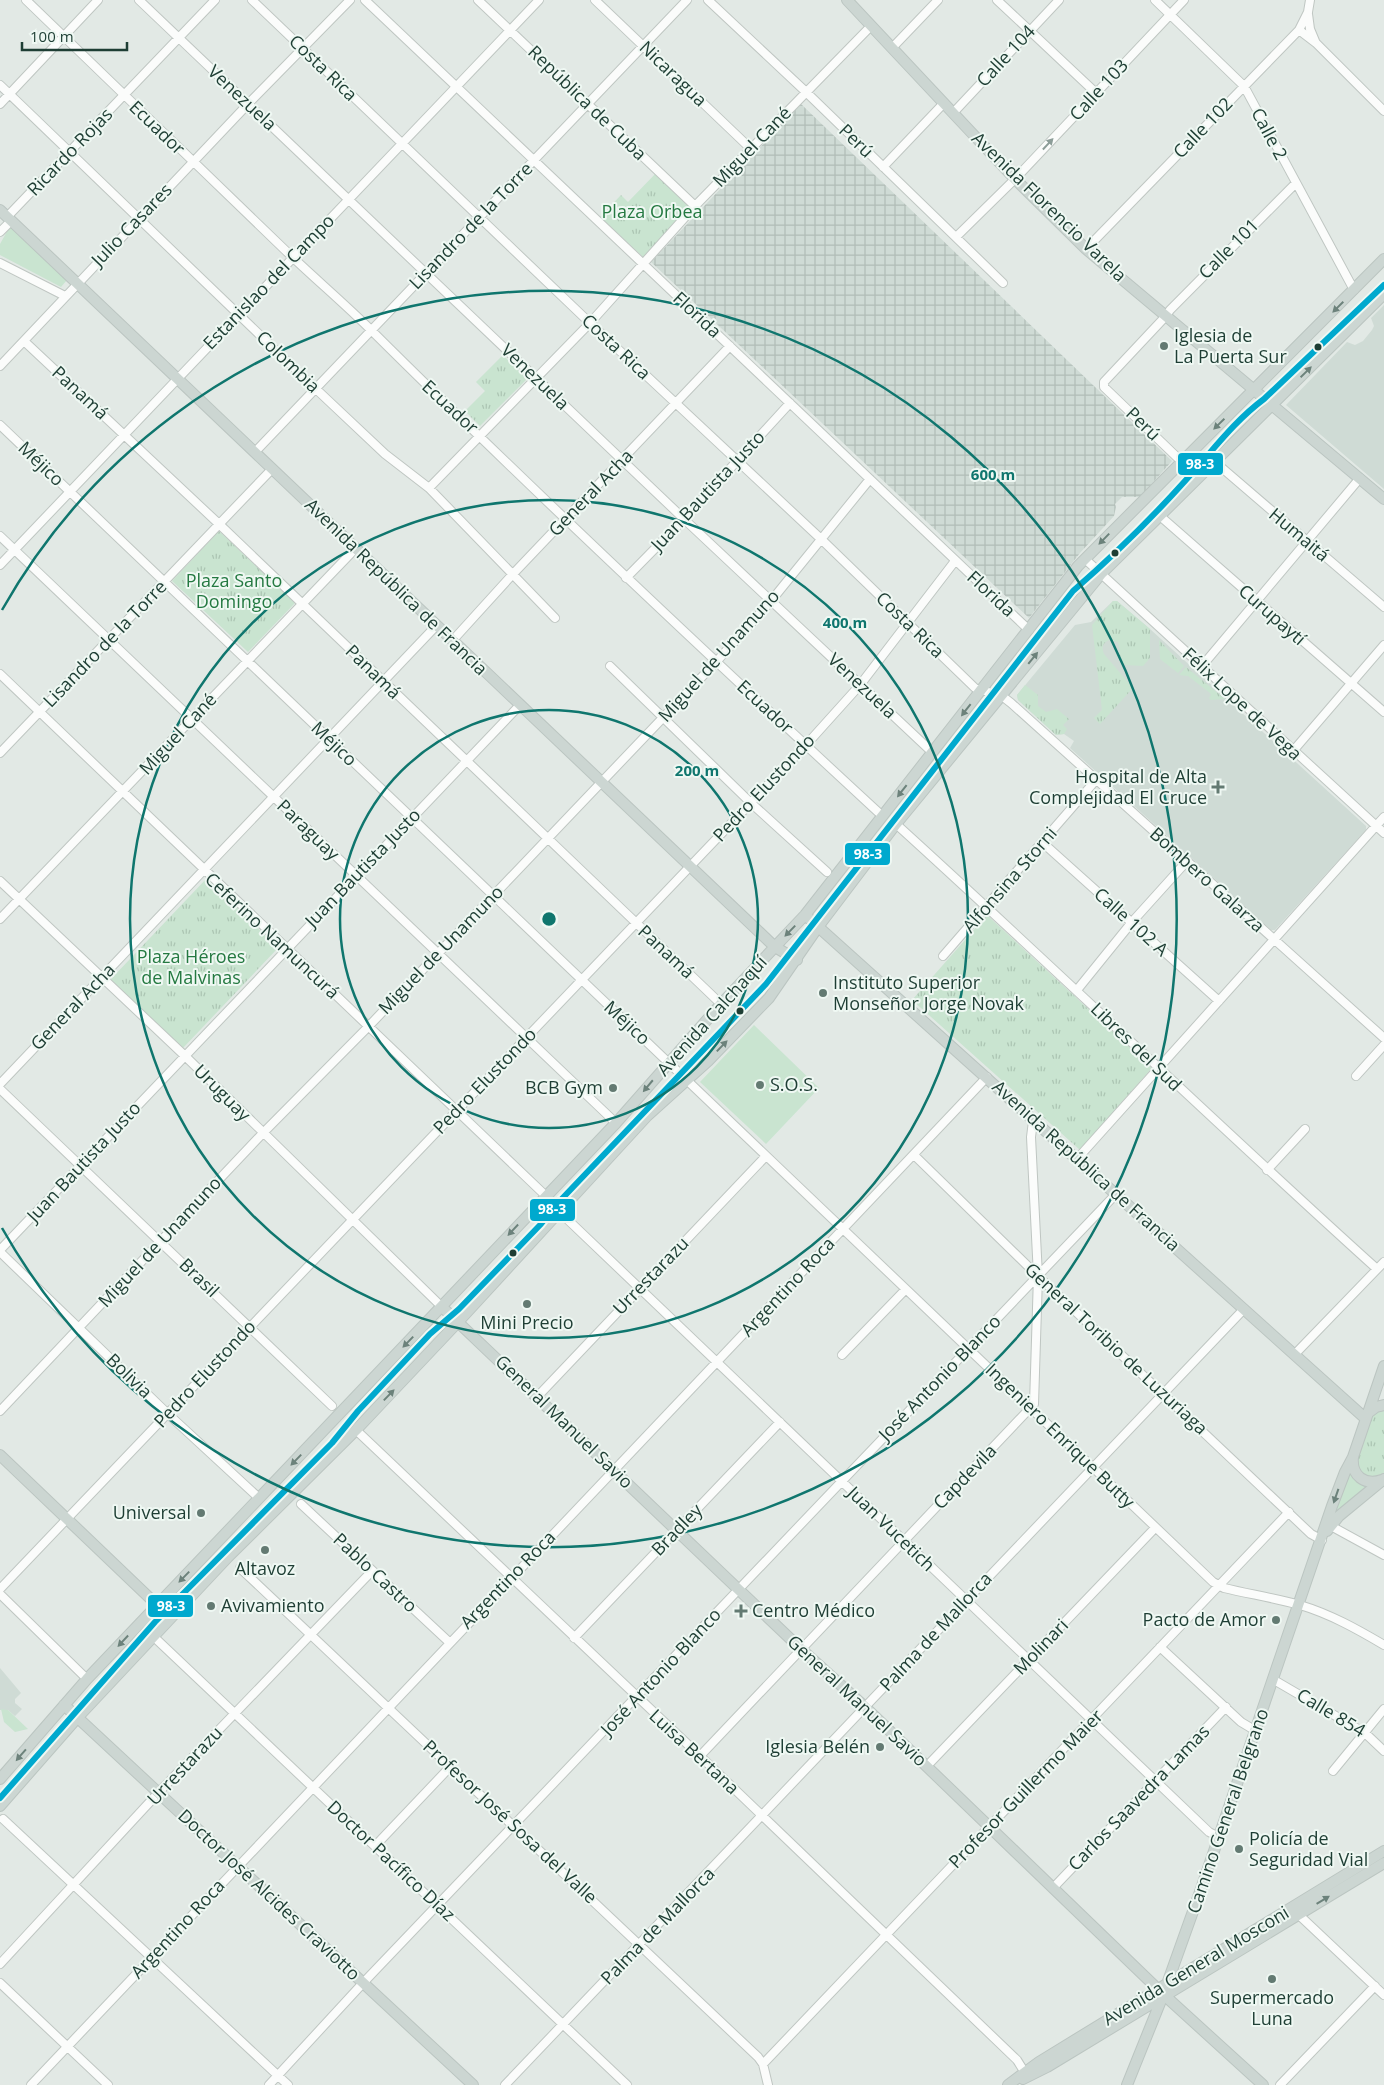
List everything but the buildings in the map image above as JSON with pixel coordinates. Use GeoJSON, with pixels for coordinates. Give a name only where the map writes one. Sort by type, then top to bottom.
{"type":"FeatureCollection","features":[{"type":"Feature","properties":{"kind":"main road","name":"Avenida Florencio Varela"},"geometry":{"type":"LineString","coordinates":[[847,0],[1015,179],[1086,249],[1384,499]]}},
{"type":"Feature","properties":{"kind":"main road","name":"Avenida República de Francia"},"geometry":{"type":"LineString","coordinates":[[6,216],[775,947],[797,960]]}},
{"type":"Feature","properties":{"kind":"main road","name":"Avenida Calchaquí"},"geometry":{"type":"LineString","coordinates":[[0,1779],[88,1679],[616,1123],[721,1004],[805,915],[1086,559],[1181,460],[1255,391],[1384,260]]}},
{"type":"Feature","properties":{"kind":"main road","name":"Avenida Calchaquí"},"geometry":{"type":"LineString","coordinates":[[0,1806],[78,1717],[154,1637],[169,1615],[356,1430],[647,1116],[688,1081],[769,998],[818,927],[896,824],[1101,574],[1215,462],[1268,402],[1384,294]]}},
{"type":"Feature","properties":{"kind":"main road","name":"Avenida República de Francia"},"geometry":{"type":"LineString","coordinates":[[805,915],[987,1077],[1033,1121],[1367,1416]]}},
{"type":"Feature","properties":{"kind":"main road","name":"General Manuel Savio"},"geometry":{"type":"LineString","coordinates":[[442,1307],[738,1590],[865,1707],[1053,1888],[1263,2085]]}},
{"type":"Feature","properties":{"kind":"main road","name":"Camino General Belgrano"},"geometry":{"type":"LineString","coordinates":[[1127,2085],[1219,1837],[1344,1472],[1352,1457],[1384,1366]]}},
{"type":"Feature","properties":{"kind":"main road"},"geometry":{"type":"LineString","coordinates":[[1367,1416],[1376,1407],[1384,1405]]}},
{"type":"Feature","properties":{"kind":"main road"},"geometry":{"type":"LineString","coordinates":[[0,1455],[157,1605]]}},
{"type":"Feature","properties":{"kind":"main road"},"geometry":{"type":"LineString","coordinates":[[1352,1457],[1354,1470],[1361,1479],[1369,1483],[1384,1479]]}},
{"type":"Feature","properties":{"kind":"main road","name":"Camino General Belgrano"},"geometry":{"type":"LineString","coordinates":[[1322,1538],[1339,1516],[1384,1479]]}},
{"type":"Feature","properties":{"kind":"main road"},"geometry":{"type":"LineString","coordinates":[[114,1679],[169,1615]]}},
{"type":"Feature","properties":{"kind":"main road","name":"Doctor José Alcides Craviotto"},"geometry":{"type":"LineString","coordinates":[[64,1705],[473,2085]]}},
{"type":"Feature","properties":{"kind":"main road"},"geometry":{"type":"LineString","coordinates":[[2,1816],[55,1750],[53,1746],[38,1734]]}},
{"type":"Feature","properties":{"kind":"main road","name":"Avenida General Mosconi"},"geometry":{"type":"LineString","coordinates":[[1010,2085],[1163,1992],[1384,1851]]}},
{"type":"Feature","properties":{"kind":"main road","name":"Avenida General Mosconi"},"geometry":{"type":"LineString","coordinates":[[1163,1992],[1383,1865]]}},
{"type":"Feature","properties":{"kind":"street","name":"Ecuador"},"geometry":{"type":"LineString","coordinates":[[26,0],[124,96],[480,435],[626,578],[878,812]]}},
{"type":"Feature","properties":{"kind":"street"},"geometry":{"type":"LineString","coordinates":[[0,104],[98,0]]}},
{"type":"Feature","properties":{"kind":"street","name":"Venezuela"},"geometry":{"type":"LineString","coordinates":[[139,0],[684,519],[932,752]]}},
{"type":"Feature","properties":{"kind":"street","name":"Ricardo Rojas"},"geometry":{"type":"LineString","coordinates":[[0,232],[6,216],[124,96],[214,0]]}},
{"type":"Feature","properties":{"kind":"street","name":"Costa Rica"},"geometry":{"type":"LineString","coordinates":[[252,0],[590,323],[821,539],[975,688],[982,689]]}},
{"type":"Feature","properties":{"kind":"street","name":"Julio Casares"},"geometry":{"type":"LineString","coordinates":[[0,366],[248,104],[350,0]]}},
{"type":"Feature","properties":{"kind":"street","name":"Florida"},"geometry":{"type":"LineString","coordinates":[[365,0],[1029,630]]}},
{"type":"Feature","properties":{"kind":"street","name":"República de Cuba"},"geometry":{"type":"LineString","coordinates":[[478,0],[695,206]]}},
{"type":"Feature","properties":{"kind":"street","name":"Estanislao del Campo"},"geometry":{"type":"LineString","coordinates":[[0,565],[539,0]]}},
{"type":"Feature","properties":{"kind":"street","name":"Nicaragua"},"geometry":{"type":"LineString","coordinates":[[595,0],[750,148]]}},
{"type":"Feature","properties":{"kind":"street","name":"Lisandro de la Torre"},"geometry":{"type":"LineString","coordinates":[[255,452],[687,0]]}},
{"type":"Feature","properties":{"kind":"street","name":"Perú"},"geometry":{"type":"LineString","coordinates":[[708,0],[1003,284]]}},
{"type":"Feature","properties":{"kind":"street"},"geometry":{"type":"LineString","coordinates":[[892,48],[938,0]]}},
{"type":"Feature","properties":{"kind":"street"},"geometry":{"type":"LineString","coordinates":[[997,0],[1096,93]]}},
{"type":"Feature","properties":{"kind":"street","name":"Calle 104"},"geometry":{"type":"LineString","coordinates":[[954,112],[1059,0]]}},
{"type":"Feature","properties":{"kind":"street","name":"Calle 2"},"geometry":{"type":"LineString","coordinates":[[1155,0],[1244,86],[1354,290]]}},
{"type":"Feature","properties":{"kind":"street","name":"Calle 103"},"geometry":{"type":"LineString","coordinates":[[1015,179],[1184,0]]}},
{"type":"Feature","properties":{"kind":"street","name":"Calle 102"},"geometry":{"type":"LineString","coordinates":[[1086,249],[1299,30],[1308,12],[1310,0]]}},
{"type":"Feature","properties":{"kind":"street"},"geometry":{"type":"LineString","coordinates":[[1308,12],[1310,29],[1316,43]]}},
{"type":"Feature","properties":{"kind":"street","name":"Miguel Cané"},"geometry":{"type":"LineString","coordinates":[[429,488],[590,323],[750,148],[871,26]]}},
{"type":"Feature","properties":{"kind":"street"},"geometry":{"type":"LineString","coordinates":[[1299,30],[1316,43],[1384,111]]}},
{"type":"Feature","properties":{"kind":"street","name":"Colombia"},"geometry":{"type":"LineString","coordinates":[[0,85],[385,454],[429,488],[555,618]]}},
{"type":"Feature","properties":{"kind":"street"},"geometry":{"type":"LineString","coordinates":[[883,167],[944,103]]}},
{"type":"Feature","properties":{"kind":"street"},"geometry":{"type":"LineString","coordinates":[[956,237],[1015,179]]}},
{"type":"Feature","properties":{"kind":"street","name":"Calle 101"},"geometry":{"type":"LineString","coordinates":[[1166,317],[1170,310],[1296,183]]}},
{"type":"Feature","properties":{"kind":"street"},"geometry":{"type":"LineString","coordinates":[[0,262],[65,296]]}},
{"type":"Feature","properties":{"kind":"street","name":"Perú"},"geometry":{"type":"LineString","coordinates":[[1166,317],[1104,382],[1104,387],[1181,460]]}},
{"type":"Feature","properties":{"kind":"street","name":"Panamá"},"geometry":{"type":"LineString","coordinates":[[24,341],[219,524],[721,1004]]}},
{"type":"Feature","properties":{"kind":"street","name":"General Acha"},"geometry":{"type":"LineString","coordinates":[[453,640],[512,575],[730,346]]}},
{"type":"Feature","properties":{"kind":"street","name":"Juan Bautista Justo"},"geometry":{"type":"LineString","coordinates":[[626,578],[684,519],[790,403]]}},
{"type":"Feature","properties":{"kind":"street","name":"Méjico"},"geometry":{"type":"LineString","coordinates":[[0,425],[669,1062]]}},
{"type":"Feature","properties":{"kind":"street","name":"Humaitá"},"geometry":{"type":"LineString","coordinates":[[1215,462],[1384,607]]}},
{"type":"Feature","properties":{"kind":"street","name":"Lisandro de la Torre"},"geometry":{"type":"LineString","coordinates":[[0,754],[272,469]]}},
{"type":"Feature","properties":{"kind":"street"},"geometry":{"type":"LineString","coordinates":[[1202,666],[1360,478]]}},
{"type":"Feature","properties":{"kind":"street","name":"Miguel de Unamuno"},"geometry":{"type":"LineString","coordinates":[[0,1411],[263,1133],[368,1027],[717,661],[771,601],[870,479]]}},
{"type":"Feature","properties":{"kind":"street","name":"Curupaytí"},"geometry":{"type":"LineString","coordinates":[[1160,516],[1384,712]]}},
{"type":"Feature","properties":{"kind":"street","name":"Paraguay"},"geometry":{"type":"LineString","coordinates":[[0,536],[616,1123]]}},
{"type":"Feature","properties":{"kind":"street","name":"Miguel Cané"},"geometry":{"type":"LineString","coordinates":[[0,919],[123,793],[355,549]]}},
{"type":"Feature","properties":{"kind":"street","name":"Félix Lope de Vega"},"geometry":{"type":"LineString","coordinates":[[1086,559],[1384,833]]}},
{"type":"Feature","properties":{"kind":"street","name":"Pedro Elustondo"},"geometry":{"type":"LineString","coordinates":[[0,1588],[806,745],[860,685],[955,561]]}},
{"type":"Feature","properties":{"kind":"street","name":"General Acha"},"geometry":{"type":"LineString","coordinates":[[0,1084],[436,626]]}},
{"type":"Feature","properties":{"kind":"street"},"geometry":{"type":"LineString","coordinates":[[1293,750],[1384,645]]}},
{"type":"Feature","properties":{"kind":"street"},"geometry":{"type":"LineString","coordinates":[[610,666],[751,803],[827,872]]}},
{"type":"Feature","properties":{"kind":"street","name":"Ceferino Namuncurá"},"geometry":{"type":"LineString","coordinates":[[0,674],[546,1196]]}},
{"type":"Feature","properties":{"kind":"street","name":"Bombero Galarza"},"geometry":{"type":"LineString","coordinates":[[982,689],[1002,696],[1384,1038]]}},
{"type":"Feature","properties":{"kind":"street","name":"Juan Bautista Justo"},"geometry":{"type":"LineString","coordinates":[[0,1251],[286,948],[520,705]]}},
{"type":"Feature","properties":{"kind":"street","name":"Alfonsina Storni"},"geometry":{"type":"LineString","coordinates":[[943,956],[1096,780]]}},
{"type":"Feature","properties":{"kind":"street"},"geometry":{"type":"LineString","coordinates":[[1077,1159],[1159,1070],[1219,1000],[1384,817]]}},
{"type":"Feature","properties":{"kind":"street","name":"Libres del Sud"},"geometry":{"type":"LineString","coordinates":[[896,824],[1077,990],[1159,1070],[1377,1270]]}},
{"type":"Feature","properties":{"kind":"street","name":"Calle 102 A"},"geometry":{"type":"LineString","coordinates":[[1043,843],[1219,1000]]}},
{"type":"Feature","properties":{"kind":"street"},"geometry":{"type":"LineString","coordinates":[[1077,990],[1132,922],[1187,861]]}},
{"type":"Feature","properties":{"kind":"street","name":"Uruguay"},"geometry":{"type":"LineString","coordinates":[[0,881],[184,1056],[442,1307]]}},
{"type":"Feature","properties":{"kind":"street"},"geometry":{"type":"LineString","coordinates":[[1356,1076],[1384,1045]]}},
{"type":"Feature","properties":{"kind":"street","name":"Ingeniero Enrique Butty"},"geometry":{"type":"LineString","coordinates":[[669,1062],[1155,1528],[1218,1586],[1299,1605],[1338,1620],[1384,1645]]}},
{"type":"Feature","properties":{"kind":"street","name":"Argentino Roca"},"geometry":{"type":"LineString","coordinates":[[31,2085],[449,1642],[987,1077]]}},
{"type":"Feature","properties":{"kind":"street","name":"Brasil"},"geometry":{"type":"LineString","coordinates":[[0,1088],[332,1406]]}},
{"type":"Feature","properties":{"kind":"street"},"geometry":{"type":"LineString","coordinates":[[1032,1408],[1036,1401],[1038,1276],[1031,1137],[1033,1121]]}},
{"type":"Feature","properties":{"kind":"street"},"geometry":{"type":"LineString","coordinates":[[1267,1170],[1305,1129]]}},
{"type":"Feature","properties":{"kind":"street","name":"General Toribio de Luzuriaga"},"geometry":{"type":"LineString","coordinates":[[914,1155],[1038,1276],[1311,1534],[1322,1538]]}},
{"type":"Feature","properties":{"kind":"street","name":"Urrestarazu"},"geometry":{"type":"LineString","coordinates":[[537,1397],[766,1156]]}},
{"type":"Feature","properties":{"kind":"street","name":"José Antonio Blanco"},"geometry":{"type":"LineString","coordinates":[[269,2085],[363,1983],[1116,1194]]}},
{"type":"Feature","properties":{"kind":"street","name":"Juan Vucetich"},"geometry":{"type":"LineString","coordinates":[[566,1218],[1209,1832],[1219,1837]]}},
{"type":"Feature","properties":{"kind":"street","name":"Bolivia"},"geometry":{"type":"LineString","coordinates":[[0,1251],[168,1414],[259,1498]]}},
{"type":"Feature","properties":{"kind":"street"},"geometry":{"type":"LineString","coordinates":[[1296,1354],[1384,1262]]}},
{"type":"Feature","properties":{"kind":"street"},"geometry":{"type":"LineString","coordinates":[[842,1355],[906,1288]]}},
{"type":"Feature","properties":{"kind":"street","name":"Palma de Mallorca"},"geometry":{"type":"LineString","coordinates":[[505,2085],[1244,1309]]}},
{"type":"Feature","properties":{"kind":"street","name":"Capdevila"},"geometry":{"type":"LineString","coordinates":[[700,1756],[1032,1408]]}},
{"type":"Feature","properties":{"kind":"street","name":"Bradley"},"geometry":{"type":"LineString","coordinates":[[574,1638],[780,1422]]}},
{"type":"Feature","properties":{"kind":"street","name":"Luisa Bertana"},"geometry":{"type":"LineString","coordinates":[[356,1430],[1017,2060],[1027,2075]]}},
{"type":"Feature","properties":{"kind":"street","name":"Pablo Castro"},"geometry":{"type":"LineString","coordinates":[[302,1504],[449,1642]]}},
{"type":"Feature","properties":{"kind":"street","name":"Profesor Guillermo Maier"},"geometry":{"type":"LineString","coordinates":[[763,2064],[990,1828],[1289,1512]]}},
{"type":"Feature","properties":{"kind":"street"},"geometry":{"type":"LineString","coordinates":[[1331,1526],[1384,1555]]}},
{"type":"Feature","properties":{"kind":"street","name":"Molinari"},"geometry":{"type":"LineString","coordinates":[[926,1766],[1155,1528]]}},
{"type":"Feature","properties":{"kind":"street","name":"Profesor José Sosa del Valle"},"geometry":{"type":"LineString","coordinates":[[240,1568],[751,2050],[763,2064],[768,2085]]}},
{"type":"Feature","properties":{"kind":"street","name":"Urrestarazu"},"geometry":{"type":"LineString","coordinates":[[0,1964],[159,1792],[372,1571]]}},
{"type":"Feature","properties":{"kind":"street"},"geometry":{"type":"LineString","coordinates":[[0,1594],[88,1679]]}},
{"type":"Feature","properties":{"kind":"street"},"geometry":{"type":"LineString","coordinates":[[157,1605],[169,1615]]}},
{"type":"Feature","properties":{"kind":"street","name":"Doctor Pacífico Díaz"},"geometry":{"type":"LineString","coordinates":[[154,1637],[627,2085]]}},
{"type":"Feature","properties":{"kind":"street"},"geometry":{"type":"LineString","coordinates":[[1160,1647],[1241,1722],[1256,1731]]}},
{"type":"Feature","properties":{"kind":"street","name":"Calle 854"},"geometry":{"type":"LineString","coordinates":[[1274,1680],[1365,1732],[1384,1751]]}},
{"type":"Feature","properties":{"kind":"street","name":"Carlos Saavedra Lamas"},"geometry":{"type":"LineString","coordinates":[[1053,1888],[1226,1708]]}},
{"type":"Feature","properties":{"kind":"street"},"geometry":{"type":"LineString","coordinates":[[1333,1771],[1384,1709]]}},
{"type":"Feature","properties":{"kind":"street"},"geometry":{"type":"LineString","coordinates":[[375,1846],[450,1767]]}},
{"type":"Feature","properties":{"kind":"street"},"geometry":{"type":"LineString","coordinates":[[2,1816],[288,2085]]}},
{"type":"Feature","properties":{"kind":"street"},"geometry":{"type":"LineString","coordinates":[[1299,1915],[1384,1995]]}},
{"type":"Feature","properties":{"kind":"street"},"geometry":{"type":"LineString","coordinates":[[0,1983],[108,2085]]}},
{"type":"Feature","properties":{"kind":"street"},"geometry":{"type":"LineString","coordinates":[[1280,2085],[1375,1986]]}},
{"type":"Feature","properties":{"kind":"shaded area"},"geometry":{"type":"Polygon","coordinates":[[[801,104],[1172,461],[1140,497],[1122,497],[1115,504],[1114,516],[1080,553],[1029,618],[651,262],[801,104]]]}},
{"type":"Feature","properties":{"kind":"shaded area"},"geometry":{"type":"Polygon","coordinates":[[[1384,305],[1384,489],[1286,405],[1347,342],[1355,345],[1363,341],[1374,326],[1371,318],[1384,305]]]}},
{"type":"Feature","properties":{"kind":"shaded area","name":"Hospital de Alta Complejidad El Cruce"},"geometry":{"type":"Polygon","coordinates":[[[1113,601],[1117,601],[1150,629],[1366,826],[1366,830],[1275,930],[1271,930],[1070,748],[1074,741],[1064,734],[1056,735],[1018,700],[1017,695],[1075,625],[1091,622],[1113,601]]]}},
{"type":"Feature","properties":{"kind":"shaded area"},"geometry":{"type":"Polygon","coordinates":[[[0,1668],[21,1693],[15,1699],[15,1703],[22,1709],[15,1716],[8,1710],[0,1710],[0,1668]]]}},
{"type":"Feature","properties":{"kind":"green space","name":"Plaza Orbea"},"geometry":{"type":"Polygon","coordinates":[[[658,171],[691,205],[643,257],[600,217],[621,195],[628,202],[658,171]]]}},
{"type":"Feature","properties":{"kind":"green space"},"geometry":{"type":"Polygon","coordinates":[[[10,226],[67,280],[61,287],[0,255],[0,244],[10,226]]]}},
{"type":"Feature","properties":{"kind":"green space"},"geometry":{"type":"Polygon","coordinates":[[[503,355],[527,379],[480,426],[465,411],[485,391],[476,382],[503,355]]]}},
{"type":"Feature","properties":{"kind":"green space","name":"Plaza Santo Domingo"},"geometry":{"type":"Polygon","coordinates":[[[219,531],[295,603],[248,652],[172,581],[219,531]]]}},
{"type":"Feature","properties":{"kind":"green space"},"geometry":{"type":"Polygon","coordinates":[[[1113,601],[1117,601],[1150,629],[1150,658],[1143,666],[1125,665],[1117,656],[1120,651],[1118,642],[1110,640],[1104,643],[1104,654],[1133,688],[1100,724],[1094,718],[1102,710],[1092,625],[1113,601]]]}},
{"type":"Feature","properties":{"kind":"green space"},"geometry":{"type":"Polygon","coordinates":[[[1159,640],[1184,666],[1178,673],[1160,659],[1159,640]]]}},
{"type":"Feature","properties":{"kind":"green space"},"geometry":{"type":"Polygon","coordinates":[[[1186,667],[1225,699],[1211,700],[1209,698],[1210,693],[1188,676],[1179,675],[1186,667]]]}},
{"type":"Feature","properties":{"kind":"green space"},"geometry":{"type":"Polygon","coordinates":[[[1025,685],[1038,695],[1038,706],[1046,712],[1057,709],[1069,719],[1063,725],[1067,729],[1064,734],[1056,735],[1018,700],[1017,695],[1025,685]]]}},
{"type":"Feature","properties":{"kind":"green space","name":"Plaza Héroes de Malvinas"},"geometry":{"type":"Polygon","coordinates":[[[207,878],[278,948],[183,1048],[110,980],[207,878]]]}},
{"type":"Feature","properties":{"kind":"green space"},"geometry":{"type":"Polygon","coordinates":[[[987,915],[1152,1068],[1080,1150],[912,1000],[987,915]]]}},
{"type":"Feature","properties":{"kind":"green space","name":"S.O.S."},"geometry":{"type":"Polygon","coordinates":[[[754,1025],[819,1088],[766,1144],[700,1082],[754,1025]]]}},
{"type":"Feature","properties":{"kind":"green space"},"geometry":{"type":"Polygon","coordinates":[[[1384,1409],[1384,1474],[1380,1478],[1373,1479],[1360,1472],[1356,1462],[1371,1415],[1384,1409]]]}},
{"type":"Feature","properties":{"kind":"green space"},"geometry":{"type":"Polygon","coordinates":[[[1349,1471],[1369,1484],[1337,1512],[1335,1511],[1349,1471]]]}},
{"type":"Feature","properties":{"kind":"green space"},"geometry":{"type":"Polygon","coordinates":[[[1,1709],[8,1710],[28,1729],[15,1732],[4,1722],[1,1709]]]}},
{"type":"Feature","properties":{"kind":"transit line","name":"98-3"},"geometry":{"type":"LineString","coordinates":[[0,1798],[155,1622],[332,1443],[358,1411],[430,1334],[459,1309],[541,1224],[556,1205],[766,984],[1073,591],[1116,552],[1172,496],[1242,418],[1384,285]]}},
{"type":"Feature","properties":{"kind":"place","name":"Iglesia de La Puerta Sur"},"geometry":{"type":"Point","coordinates":[1164,346]}},
{"type":"Feature","properties":{"kind":"place","name":"Hospital de Alta Complejidad El Cruce"},"geometry":{"type":"Point","coordinates":[1218,787]}},
{"type":"Feature","properties":{"kind":"place","name":"Instituto Superior Monseñor Jorge Novak"},"geometry":{"type":"Point","coordinates":[823,993]}},
{"type":"Feature","properties":{"kind":"place","name":"S.O.S."},"geometry":{"type":"Point","coordinates":[760,1085]}},
{"type":"Feature","properties":{"kind":"place","name":"BCB Gym"},"geometry":{"type":"Point","coordinates":[613,1088]}},
{"type":"Feature","properties":{"kind":"place","name":"Mini Precio"},"geometry":{"type":"Point","coordinates":[527,1304]}},
{"type":"Feature","properties":{"kind":"place","name":"Universal"},"geometry":{"type":"Point","coordinates":[201,1513]}},
{"type":"Feature","properties":{"kind":"place","name":"Altavoz"},"geometry":{"type":"Point","coordinates":[265,1550]}},
{"type":"Feature","properties":{"kind":"place","name":"Avivamiento"},"geometry":{"type":"Point","coordinates":[211,1606]}},
{"type":"Feature","properties":{"kind":"place","name":"Centro Médico"},"geometry":{"type":"Point","coordinates":[741,1611]}},
{"type":"Feature","properties":{"kind":"place","name":"Pacto de Amor"},"geometry":{"type":"Point","coordinates":[1276,1620]}},
{"type":"Feature","properties":{"kind":"place","name":"Iglesia Belén"},"geometry":{"type":"Point","coordinates":[880,1747]}},
{"type":"Feature","properties":{"kind":"place","name":"Policía de Seguridad Vial"},"geometry":{"type":"Point","coordinates":[1239,1849]}},
{"type":"Feature","properties":{"kind":"place","name":"Supermercado Luna"},"geometry":{"type":"Point","coordinates":[1272,1979]}}]}
